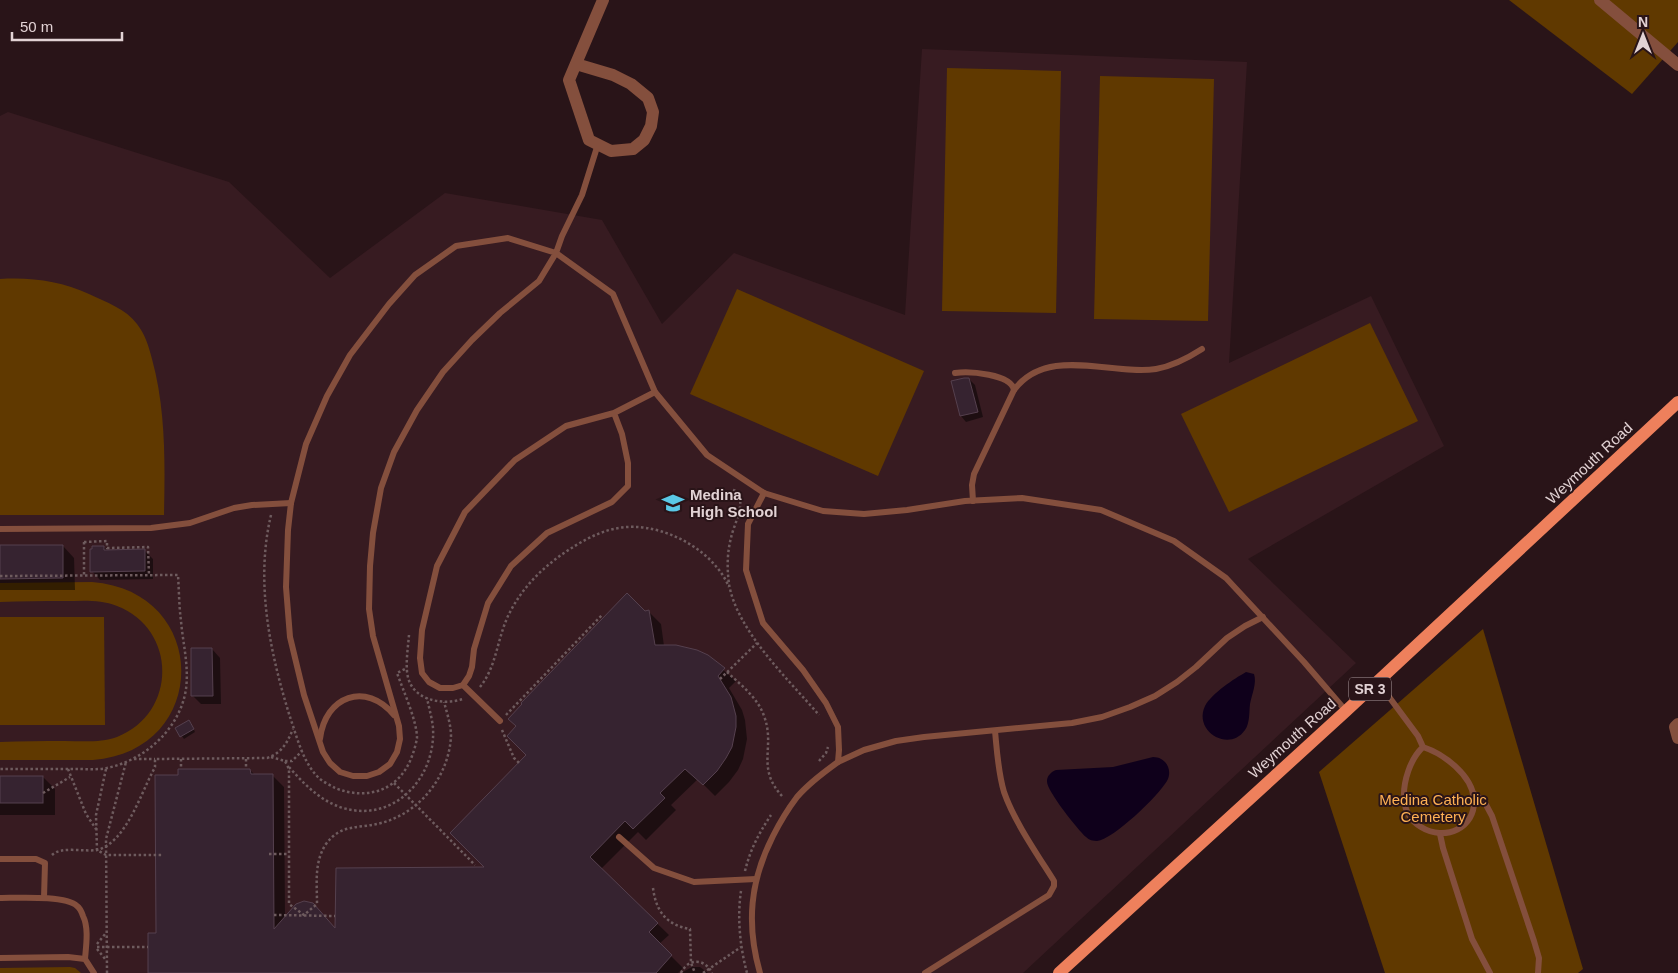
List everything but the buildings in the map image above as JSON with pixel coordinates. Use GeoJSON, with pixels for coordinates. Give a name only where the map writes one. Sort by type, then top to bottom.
{"type":"FeatureCollection","features":[{"type":"Feature","properties":{"kind":"main road","name":"Weymouth Road"},"geometry":{"type":"LineString","coordinates":[[1059,973],[1378,682],[1678,402]]}},
{"type":"Feature","properties":{"kind":"street"},"geometry":{"type":"LineString","coordinates":[[576,64],[613,75],[631,84],[648,98],[653,112],[651,126],[644,140],[633,149],[611,151],[589,140],[569,80],[576,64],[604,0]]}},
{"type":"Feature","properties":{"kind":"street"},"geometry":{"type":"LineString","coordinates":[[1600,0],[1678,65]]}},
{"type":"Feature","properties":{"kind":"street"},"geometry":{"type":"LineString","coordinates":[[1678,724],[1675,727],[1678,738]]}},
{"type":"Feature","properties":{"kind":"lane"},"geometry":{"type":"LineString","coordinates":[[598,144],[582,195],[556,253],[538,281],[479,333],[443,372],[417,410],[394,452],[381,488],[373,533],[369,610],[373,636],[399,726],[399,746],[390,764],[380,772],[367,776],[353,776],[340,772],[330,764],[323,752],[304,695],[290,637],[286,587],[288,530],[292,503],[306,444],[327,396],[350,355],[389,304],[415,275],[456,246],[508,238],[556,253],[613,294],[655,392],[706,455],[764,493],[823,511],[864,514],[974,501],[1022,498],[1101,510],[1174,541],[1226,578],[1304,662],[1346,711]]}},
{"type":"Feature","properties":{"kind":"lane"},"geometry":{"type":"LineString","coordinates":[[974,501],[972,485],[974,474],[1014,390],[1022,379],[1057,366],[1086,365],[1155,369],[1171,365],[1202,350]]}},
{"type":"Feature","properties":{"kind":"lane"},"geometry":{"type":"LineString","coordinates":[[955,373],[973,372],[987,375],[1010,382],[1014,390]]}},
{"type":"Feature","properties":{"kind":"lane"},"geometry":{"type":"LineString","coordinates":[[614,413],[622,434],[628,463],[628,486],[612,502],[547,533],[511,566],[488,603],[474,648],[472,667],[463,685],[453,688],[440,688],[429,682],[422,673],[420,658],[422,630],[437,566],[465,512],[515,460],[566,426],[614,413],[655,392]]}},
{"type":"Feature","properties":{"kind":"lane"},"geometry":{"type":"LineString","coordinates":[[764,493],[748,524],[746,570],[763,624],[803,670],[826,703],[838,727],[838,762]]}},
{"type":"Feature","properties":{"kind":"lane"},"geometry":{"type":"LineString","coordinates":[[0,529],[172,526],[190,523],[234,508],[292,503]]}},
{"type":"Feature","properties":{"kind":"lane"},"geometry":{"type":"LineString","coordinates":[[760,973],[753,940],[752,908],[756,879],[770,843],[782,820],[798,796],[821,774],[838,762],[864,750],[896,741],[1072,723],[1102,717],[1130,708],[1155,696],[1177,682],[1227,638],[1263,617]]}},
{"type":"Feature","properties":{"kind":"lane"},"geometry":{"type":"LineString","coordinates":[[1378,682],[1418,736],[1423,747],[1436,752],[1456,768],[1471,785],[1474,799],[1472,814],[1467,824],[1451,833],[1440,834],[1425,830],[1416,824],[1408,814],[1404,801],[1404,786],[1416,754],[1423,747]]}},
{"type":"Feature","properties":{"kind":"lane"},"geometry":{"type":"LineString","coordinates":[[463,685],[500,722]]}},
{"type":"Feature","properties":{"kind":"lane"},"geometry":{"type":"LineString","coordinates":[[323,752],[320,739],[321,725],[327,714],[336,704],[348,698],[360,696],[373,699],[385,705],[394,714],[399,726]]}},
{"type":"Feature","properties":{"kind":"lane"},"geometry":{"type":"LineString","coordinates":[[925,973],[1049,895],[1054,886],[1054,881],[1011,809],[1004,792],[999,773],[995,730]]}},
{"type":"Feature","properties":{"kind":"lane"},"geometry":{"type":"LineString","coordinates":[[1473,793],[1484,801],[1492,816],[1539,958],[1538,973]]}},
{"type":"Feature","properties":{"kind":"lane"},"geometry":{"type":"LineString","coordinates":[[1440,834],[1472,939],[1490,973]]}},
{"type":"Feature","properties":{"kind":"lane"},"geometry":{"type":"LineString","coordinates":[[619,837],[654,868],[694,882],[756,879]]}},
{"type":"Feature","properties":{"kind":"lane"},"geometry":{"type":"LineString","coordinates":[[0,859],[36,859],[45,863],[44,898]]}},
{"type":"Feature","properties":{"kind":"lane"},"geometry":{"type":"LineString","coordinates":[[0,898],[44,898],[64,900],[77,905],[84,917],[85,959],[94,973]]}},
{"type":"Feature","properties":{"kind":"lane"},"geometry":{"type":"LineString","coordinates":[[0,958],[68,957],[85,959]]}},
{"type":"Feature","properties":{"kind":"path"},"geometry":{"type":"LineString","coordinates":[[731,592],[728,570],[729,548],[741,501],[737,491],[732,490]]}},
{"type":"Feature","properties":{"kind":"path"},"geometry":{"type":"LineString","coordinates":[[271,512],[265,590],[268,626],[274,661],[302,751],[319,778],[344,791],[356,794],[381,790],[403,776],[417,738],[397,673],[407,668]]}},
{"type":"Feature","properties":{"kind":"path"},"geometry":{"type":"LineString","coordinates":[[409,635],[407,668],[409,679],[421,695],[430,700],[458,701],[473,694],[489,675],[506,622],[526,587],[540,571],[597,533],[632,527],[647,528],[665,532],[687,542],[706,556],[727,582],[751,636],[820,715]]}},
{"type":"Feature","properties":{"kind":"path"},"geometry":{"type":"LineString","coordinates":[[84,529],[84,576]]}},
{"type":"Feature","properties":{"kind":"path"},"geometry":{"type":"LineString","coordinates":[[84,542],[107,542],[107,548],[148,547],[148,575]]}},
{"type":"Feature","properties":{"kind":"path"},"geometry":{"type":"LineString","coordinates":[[0,576],[178,575],[180,620],[186,668],[186,690],[174,723],[145,752],[126,762],[106,769],[0,769]]}},
{"type":"Feature","properties":{"kind":"path"},"geometry":{"type":"LineString","coordinates":[[519,763],[514,758],[500,722],[602,615]]}},
{"type":"Feature","properties":{"kind":"path"},"geometry":{"type":"LineString","coordinates":[[720,679],[757,643]]}},
{"type":"Feature","properties":{"kind":"path"},"geometry":{"type":"LineString","coordinates":[[727,672],[754,698],[762,710],[768,732],[767,766],[769,779],[783,797],[787,790]]}},
{"type":"Feature","properties":{"kind":"path"},"geometry":{"type":"LineString","coordinates":[[304,916],[317,904],[317,869],[320,856],[335,835],[346,828],[381,823],[398,817],[417,806],[430,793],[440,776],[448,755],[451,735],[444,702]]}},
{"type":"Feature","properties":{"kind":"path"},"geometry":{"type":"LineString","coordinates":[[132,759],[246,759],[271,757],[282,749],[294,727]]}},
{"type":"Feature","properties":{"kind":"path"},"geometry":{"type":"LineString","coordinates":[[814,767],[826,753],[828,746]]}},
{"type":"Feature","properties":{"kind":"path"},"geometry":{"type":"LineString","coordinates":[[271,757],[285,762],[292,761],[302,751]]}},
{"type":"Feature","properties":{"kind":"path"},"geometry":{"type":"LineString","coordinates":[[45,863],[58,851],[97,850],[106,846],[120,835],[155,767],[155,759]]}},
{"type":"Feature","properties":{"kind":"path"},"geometry":{"type":"LineString","coordinates":[[181,759],[181,769]]}},
{"type":"Feature","properties":{"kind":"path"},"geometry":{"type":"LineString","coordinates":[[246,759],[246,769]]}},
{"type":"Feature","properties":{"kind":"path"},"geometry":{"type":"LineString","coordinates":[[107,973],[106,839],[126,762]]}},
{"type":"Feature","properties":{"kind":"path"},"geometry":{"type":"LineString","coordinates":[[285,762],[289,769],[289,904],[304,916]]}},
{"type":"Feature","properties":{"kind":"path"},"geometry":{"type":"LineString","coordinates":[[68,769],[86,814],[97,830]]}},
{"type":"Feature","properties":{"kind":"path"},"geometry":{"type":"LineString","coordinates":[[97,850],[96,815],[106,769]]}},
{"type":"Feature","properties":{"kind":"path"},"geometry":{"type":"LineString","coordinates":[[44,793],[71,777]]}},
{"type":"Feature","properties":{"kind":"path"},"geometry":{"type":"LineString","coordinates":[[394,783],[475,865]]}},
{"type":"Feature","properties":{"kind":"path"},"geometry":{"type":"LineString","coordinates":[[747,973],[741,946],[739,906],[743,880],[749,855],[759,834],[773,812]]}},
{"type":"Feature","properties":{"kind":"path"},"geometry":{"type":"LineString","coordinates":[[97,850],[106,855],[162,855]]}},
{"type":"Feature","properties":{"kind":"path"},"geometry":{"type":"LineString","coordinates":[[269,854],[289,854]]}},
{"type":"Feature","properties":{"kind":"path"},"geometry":{"type":"LineString","coordinates":[[653,888],[658,909],[664,916],[672,923],[690,930],[691,963],[695,973]]}},
{"type":"Feature","properties":{"kind":"path"},"geometry":{"type":"LineString","coordinates":[[274,916],[336,916]]}},
{"type":"Feature","properties":{"kind":"path"},"geometry":{"type":"LineString","coordinates":[[95,947],[106,933]]}},
{"type":"Feature","properties":{"kind":"path"},"geometry":{"type":"LineString","coordinates":[[703,973],[741,946]]}},
{"type":"Feature","properties":{"kind":"path"},"geometry":{"type":"LineString","coordinates":[[95,947],[148,947]]}},
{"type":"Feature","properties":{"kind":"path"},"geometry":{"type":"LineString","coordinates":[[95,947],[107,961]]}},
{"type":"Feature","properties":{"kind":"path"},"geometry":{"type":"LineString","coordinates":[[681,973],[685,966],[700,962],[710,968],[712,973]]}},
{"type":"Feature","properties":{"kind":"shaded area","name":"Medina High School"},"geometry":{"type":"Polygon","coordinates":[[[922,49],[1247,62],[1229,363],[1371,296],[1444,446],[1248,559],[1356,663],[1023,973],[0,973],[0,116],[8,112],[229,182],[330,278],[445,193],[602,220],[662,324],[734,253],[905,315],[922,49]]]}},
{"type":"Feature","properties":{"kind":"shaded area"},"geometry":{"type":"Polygon","coordinates":[[[1246,672],[1254,674],[1255,681],[1247,727],[1238,737],[1222,739],[1214,736],[1204,724],[1205,706],[1218,691],[1246,672]]]}},
{"type":"Feature","properties":{"kind":"shaded area"},"geometry":{"type":"Polygon","coordinates":[[[1153,757],[1162,759],[1167,765],[1169,777],[1167,781],[1135,816],[1114,833],[1097,841],[1088,839],[1082,833],[1063,810],[1048,786],[1048,777],[1056,770],[1113,767],[1153,757]]]}},
{"type":"Feature","properties":{"kind":"green space"},"geometry":{"type":"Polygon","coordinates":[[[1509,0],[1678,0],[1678,42],[1632,94],[1509,0]]]}},
{"type":"Feature","properties":{"kind":"green space"},"geometry":{"type":"Polygon","coordinates":[[[947,68],[1061,71],[1056,313],[942,311],[947,68]]]}},
{"type":"Feature","properties":{"kind":"green space"},"geometry":{"type":"Polygon","coordinates":[[[1100,76],[1214,79],[1208,321],[1094,319],[1100,76]]]}},
{"type":"Feature","properties":{"kind":"green space"},"geometry":{"type":"Polygon","coordinates":[[[0,279],[46,281],[68,286],[121,310],[140,328],[150,350],[160,398],[164,456],[164,515],[0,515],[0,279]]]}},
{"type":"Feature","properties":{"kind":"green space"},"geometry":{"type":"Polygon","coordinates":[[[737,289],[924,371],[878,476],[690,394],[737,289]]]}},
{"type":"Feature","properties":{"kind":"green space"},"geometry":{"type":"Polygon","coordinates":[[[1370,323],[1418,421],[1229,512],[1181,414],[1370,323]]]}},
{"type":"Feature","properties":{"kind":"green space"},"geometry":{"type":"Polygon","coordinates":[[[92,582],[131,592],[159,612],[176,640],[181,671],[176,702],[159,730],[132,750],[93,760],[0,760],[0,742],[111,739],[137,725],[151,710],[160,691],[162,671],[159,651],[151,633],[137,617],[117,606],[98,601],[0,602],[0,583],[92,582]]]}},
{"type":"Feature","properties":{"kind":"green space"},"geometry":{"type":"Polygon","coordinates":[[[0,617],[104,617],[105,725],[0,725],[0,617]]]}},
{"type":"Feature","properties":{"kind":"green space","name":"Medina Catholic Cemetery"},"geometry":{"type":"Polygon","coordinates":[[[1483,629],[1583,969],[1578,973],[1385,973],[1319,772],[1483,629]]]}},
{"type":"Feature","properties":{"kind":"green space"},"geometry":{"type":"Polygon","coordinates":[[[0,968],[75,968],[81,973],[0,973],[0,968]]]}},
{"type":"Feature","properties":{"kind":"place","name":"Medina High School"},"geometry":{"type":"Point","coordinates":[673,503]}}]}
